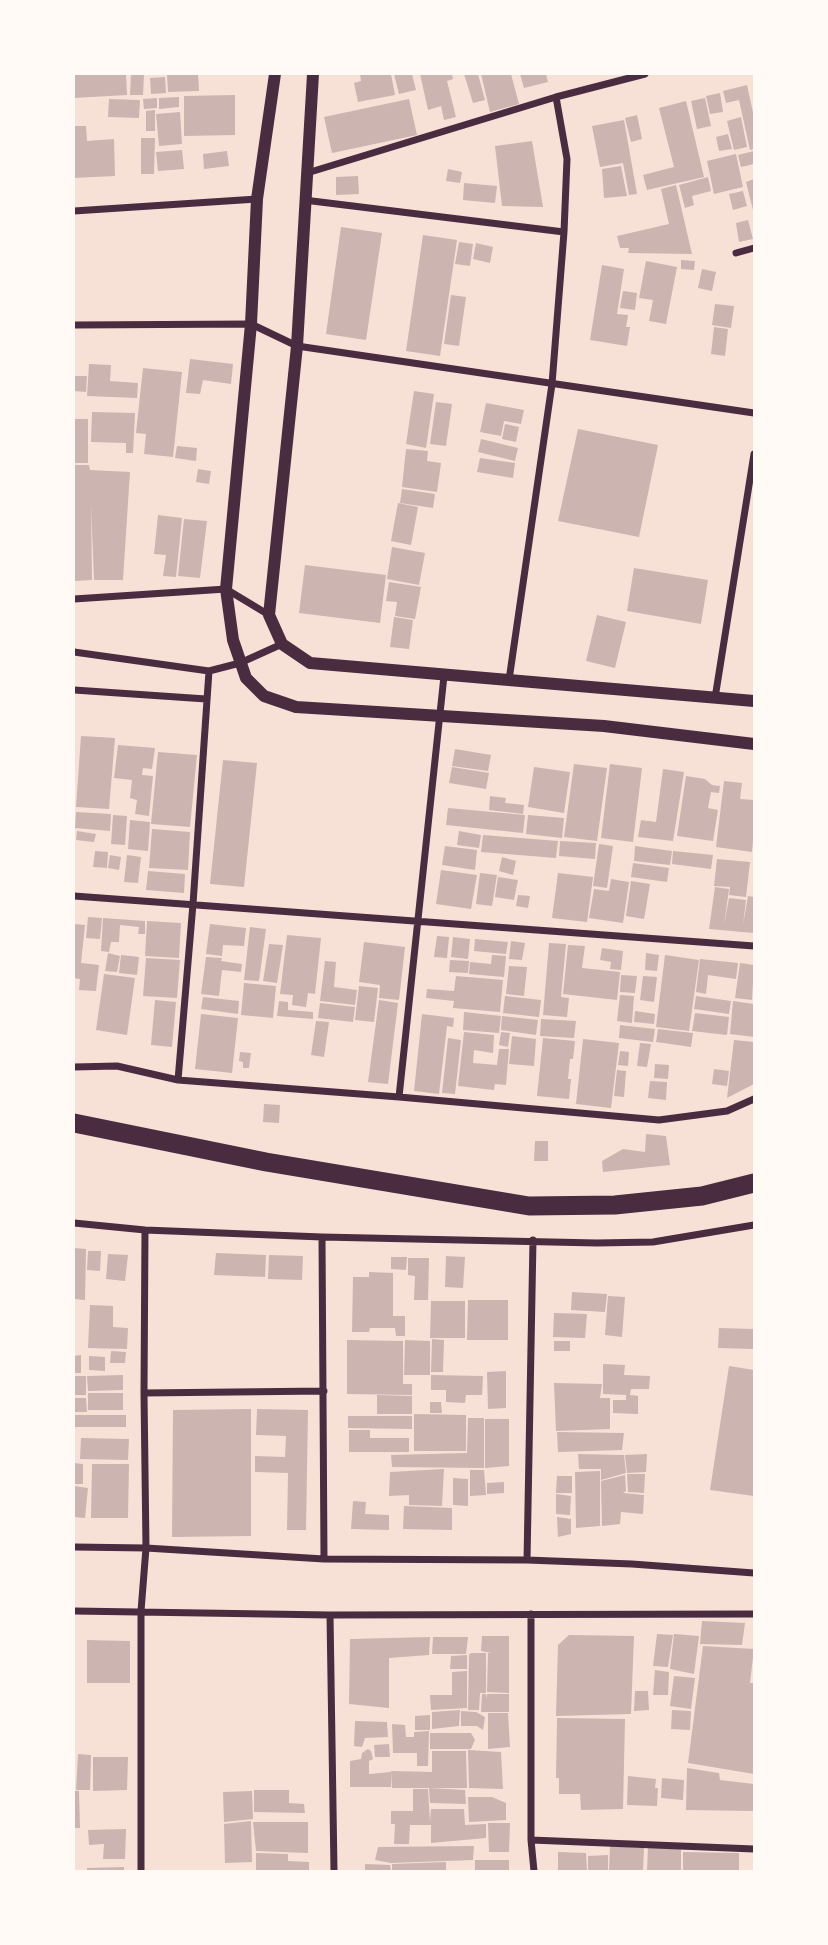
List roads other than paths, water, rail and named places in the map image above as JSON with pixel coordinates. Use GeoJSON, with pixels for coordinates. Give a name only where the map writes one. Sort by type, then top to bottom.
{"type":"FeatureCollection","features":[{"type":"Feature","properties":{"kind":"highway"},"geometry":{"type":"LineString","coordinates":[[74,1123],[266,1162],[530,1206],[627,1204],[702,1196],[754,1183]]}},
{"type":"Feature","properties":{"kind":"street"},"geometry":{"type":"LineString","coordinates":[[275,74],[257,199],[251,324],[226,589],[233,640],[246,678],[264,696],[296,707],[604,726],[754,744]]}},
{"type":"Feature","properties":{"kind":"street"},"geometry":{"type":"LineString","coordinates":[[313,74],[297,346],[269,615],[282,644],[310,663],[754,701]]}},
{"type":"Feature","properties":{"kind":"street"},"geometry":{"type":"LineString","coordinates":[[307,173],[556,97],[645,74]]}},
{"type":"Feature","properties":{"kind":"street"},"geometry":{"type":"LineString","coordinates":[[509,680],[552,384],[567,159],[556,97]]}},
{"type":"Feature","properties":{"kind":"street"},"geometry":{"type":"LineString","coordinates":[[74,211],[257,199]]}},
{"type":"Feature","properties":{"kind":"street"},"geometry":{"type":"LineString","coordinates":[[304,200],[564,232]]}},
{"type":"Feature","properties":{"kind":"street"},"geometry":{"type":"LineString","coordinates":[[736,253],[754,248]]}},
{"type":"Feature","properties":{"kind":"street"},"geometry":{"type":"LineString","coordinates":[[74,325],[251,324],[297,346],[754,413]]}},
{"type":"Feature","properties":{"kind":"street"},"geometry":{"type":"LineString","coordinates":[[715,698],[754,454]]}},
{"type":"Feature","properties":{"kind":"street"},"geometry":{"type":"LineString","coordinates":[[74,599],[226,589],[269,615]]}},
{"type":"Feature","properties":{"kind":"street"},"geometry":{"type":"LineString","coordinates":[[74,652],[209,671],[240,663],[282,644]]}},
{"type":"Feature","properties":{"kind":"street"},"geometry":{"type":"LineString","coordinates":[[178,1080],[209,671]]}},
{"type":"Feature","properties":{"kind":"street"},"geometry":{"type":"LineString","coordinates":[[399,1097],[444,676]]}},
{"type":"Feature","properties":{"kind":"street"},"geometry":{"type":"LineString","coordinates":[[74,690],[206,699]]}},
{"type":"Feature","properties":{"kind":"street"},"geometry":{"type":"LineString","coordinates":[[74,896],[754,946]]}},
{"type":"Feature","properties":{"kind":"street"},"geometry":{"type":"LineString","coordinates":[[74,1067],[117,1066],[178,1080],[659,1120],[727,1111],[754,1099]]}},
{"type":"Feature","properties":{"kind":"street"},"geometry":{"type":"LineString","coordinates":[[74,1223],[145,1230],[322,1237],[597,1243],[653,1242],[754,1225]]}},
{"type":"Feature","properties":{"kind":"street"},"geometry":{"type":"LineString","coordinates":[[141,1871],[141,1611],[146,1548],[145,1230]]}},
{"type":"Feature","properties":{"kind":"street"},"geometry":{"type":"LineString","coordinates":[[322,1237],[324,1559]]}},
{"type":"Feature","properties":{"kind":"street"},"geometry":{"type":"LineString","coordinates":[[527,1560],[533,1240]]}},
{"type":"Feature","properties":{"kind":"street"},"geometry":{"type":"LineString","coordinates":[[144,1393],[324,1391]]}},
{"type":"Feature","properties":{"kind":"street"},"geometry":{"type":"LineString","coordinates":[[74,1547],[146,1548],[324,1559],[527,1560],[632,1564],[754,1573]]}},
{"type":"Feature","properties":{"kind":"street"},"geometry":{"type":"LineString","coordinates":[[74,1611],[330,1615],[754,1614]]}},
{"type":"Feature","properties":{"kind":"street"},"geometry":{"type":"LineString","coordinates":[[531,1614],[531,1840],[534,1871]]}},
{"type":"Feature","properties":{"kind":"street"},"geometry":{"type":"LineString","coordinates":[[330,1615],[334,1871]]}},
{"type":"Feature","properties":{"kind":"street"},"geometry":{"type":"LineString","coordinates":[[531,1840],[754,1849]]}}]}
